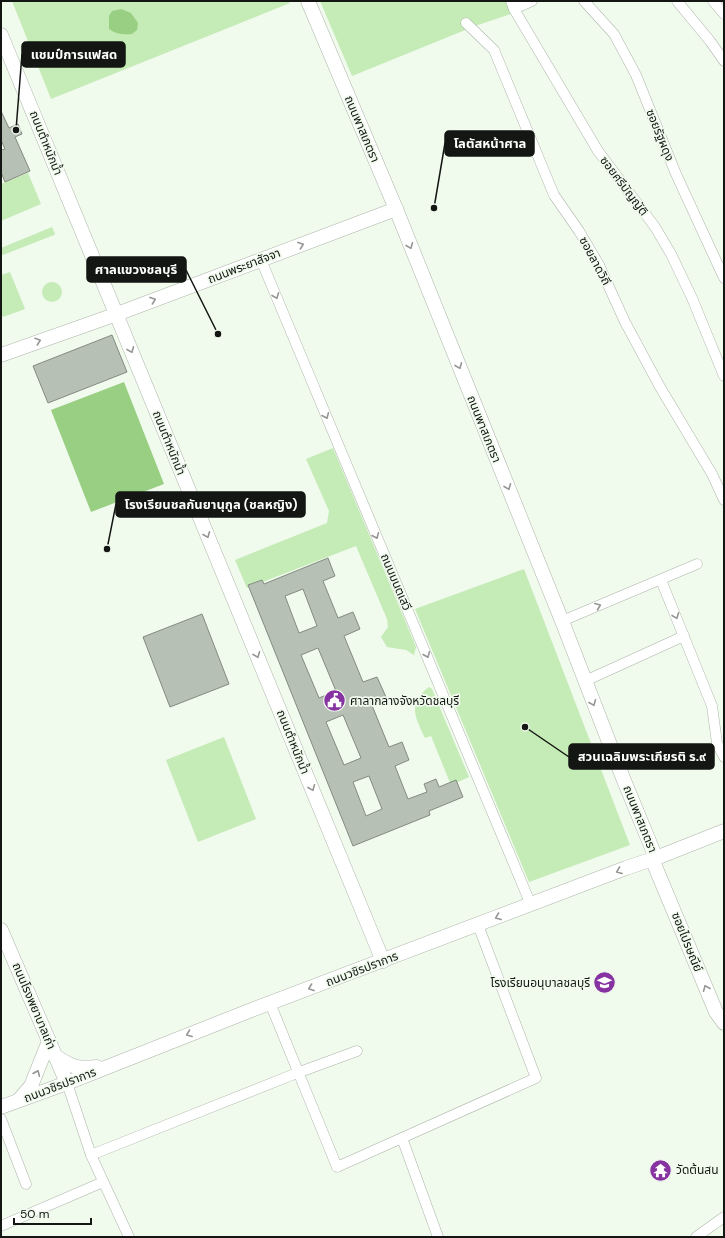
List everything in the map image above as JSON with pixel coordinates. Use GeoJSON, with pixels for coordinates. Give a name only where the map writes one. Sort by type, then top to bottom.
{"type":"FeatureCollection","features":[{"type":"Feature","properties":{"kind":"street","name":"ถนนพาสเภตรา"},"geometry":{"type":"LineString","coordinates":[[308,1],[396,209],[562,621],[654,859]]}},
{"type":"Feature","properties":{"kind":"street"},"geometry":{"type":"LineString","coordinates":[[513,5],[532,1]]}},
{"type":"Feature","properties":{"kind":"street","name":"ซอยรัฐผดุง"},"geometry":{"type":"LineString","coordinates":[[584,1],[614,34],[636,75],[676,174],[724,278]]}},
{"type":"Feature","properties":{"kind":"street"},"geometry":{"type":"LineString","coordinates":[[677,1],[710,41],[724,61]]}},
{"type":"Feature","properties":{"kind":"street"},"geometry":{"type":"LineString","coordinates":[[713,1],[724,14]]}},
{"type":"Feature","properties":{"kind":"street","name":"ซอยศรีบัญญัติ"},"geometry":{"type":"LineString","coordinates":[[513,5],[598,151],[655,228],[671,254],[692,298],[724,376]]}},
{"type":"Feature","properties":{"kind":"street","name":"ซอยลาดวิถี"},"geometry":{"type":"LineString","coordinates":[[466,23],[494,50],[554,195],[579,231],[599,265],[625,322],[660,387],[712,474],[724,500]]}},
{"type":"Feature","properties":{"kind":"street","name":"ถนนตำหนักน้ำ"},"geometry":{"type":"LineString","coordinates":[[1,35],[383,961]]}},
{"type":"Feature","properties":{"kind":"street","name":"ถนนพระยาสัจจา"},"geometry":{"type":"LineString","coordinates":[[1,355],[116,314],[396,209]]}},
{"type":"Feature","properties":{"kind":"street","name":"ถนนมนตเสวี"},"geometry":{"type":"LineString","coordinates":[[261,260],[531,905]]}},
{"type":"Feature","properties":{"kind":"street"},"geometry":{"type":"LineString","coordinates":[[562,621],[697,564]]}},
{"type":"Feature","properties":{"kind":"street"},"geometry":{"type":"LineString","coordinates":[[661,580],[712,706],[717,743],[724,757]]}},
{"type":"Feature","properties":{"kind":"street"},"geometry":{"type":"LineString","coordinates":[[585,681],[684,636]]}},
{"type":"Feature","properties":{"kind":"street","name":"ถนนวชิรปราการ"},"geometry":{"type":"LineString","coordinates":[[1,1107],[270,1003],[626,868],[654,859],[724,831]]}},
{"type":"Feature","properties":{"kind":"street","name":"ซอยไปรษณีย์"},"geometry":{"type":"LineString","coordinates":[[654,859],[716,1012],[724,1023]]}},
{"type":"Feature","properties":{"kind":"street"},"geometry":{"type":"LineString","coordinates":[[270,1003],[297,1073],[337,1167],[536,1078],[478,925]]}},
{"type":"Feature","properties":{"kind":"street","name":"ถนนโรงพยาบาลเก่า"},"geometry":{"type":"LineString","coordinates":[[1,930],[66,1083]]}},
{"type":"Feature","properties":{"kind":"street"},"geometry":{"type":"LineString","coordinates":[[19,1100],[31,1086],[49,1041]]}},
{"type":"Feature","properties":{"kind":"street"},"geometry":{"type":"LineString","coordinates":[[91,1155],[297,1073],[357,1051]]}},
{"type":"Feature","properties":{"kind":"street"},"geometry":{"type":"LineString","coordinates":[[55,1056],[68,1064],[81,1069],[109,1066]]}},
{"type":"Feature","properties":{"kind":"street"},"geometry":{"type":"LineString","coordinates":[[66,1083],[91,1155],[129,1237]]}},
{"type":"Feature","properties":{"kind":"street"},"geometry":{"type":"LineString","coordinates":[[1,1119],[26,1184]]}},
{"type":"Feature","properties":{"kind":"street"},"geometry":{"type":"LineString","coordinates":[[402,1138],[438,1237]]}},
{"type":"Feature","properties":{"kind":"street"},"geometry":{"type":"LineString","coordinates":[[1,1226],[103,1182]]}},
{"type":"Feature","properties":{"kind":"street"},"geometry":{"type":"LineString","coordinates":[[700,1236],[724,1217]]}},
{"type":"Feature","properties":{"kind":"shaded area"},"geometry":{"type":"Polygon","coordinates":[[[12,1],[289,1],[290,3],[51,99],[12,1]]]}},
{"type":"Feature","properties":{"kind":"shaded area"},"geometry":{"type":"Polygon","coordinates":[[[320,1],[516,1],[520,11],[475,26],[352,76],[320,1]]]}},
{"type":"Feature","properties":{"kind":"shaded area"},"geometry":{"type":"Polygon","coordinates":[[[121,9],[131,13],[138,23],[137,30],[132,34],[120,34],[109,29],[109,16],[112,11],[121,9]]]}},
{"type":"Feature","properties":{"kind":"shaded area"},"geometry":{"type":"Polygon","coordinates":[[[28,173],[41,204],[1,221],[1,184],[28,173]]]}},
{"type":"Feature","properties":{"kind":"shaded area"},"geometry":{"type":"Polygon","coordinates":[[[52,227],[55,234],[54,235],[3,255],[1,252],[1,248],[52,227]]]}},
{"type":"Feature","properties":{"kind":"shaded area"},"geometry":{"type":"Polygon","coordinates":[[[10,272],[25,309],[3,317],[1,313],[1,275],[10,272]]]}},
{"type":"Feature","properties":{"kind":"shaded area"},"geometry":{"type":"Polygon","coordinates":[[[48,282],[56,282],[62,288],[62,296],[56,302],[48,302],[42,296],[42,288],[48,282]]]}},
{"type":"Feature","properties":{"kind":"shaded area"},"geometry":{"type":"Polygon","coordinates":[[[124,382],[164,484],[91,512],[51,410],[124,382]]]}},
{"type":"Feature","properties":{"kind":"shaded area"},"geometry":{"type":"Polygon","coordinates":[[[333,448],[416,647],[414,655],[406,650],[387,647],[381,637],[388,627],[387,619],[356,546],[247,588],[235,560],[327,523],[329,511],[306,459],[333,448]]]}},
{"type":"Feature","properties":{"kind":"shaded area"},"geometry":{"type":"Polygon","coordinates":[[[524,569],[630,845],[529,882],[415,609],[524,569]]]}},
{"type":"Feature","properties":{"kind":"shaded area"},"geometry":{"type":"Polygon","coordinates":[[[429,687],[432,689],[469,777],[451,785],[431,736],[425,738],[416,717],[415,705],[422,693],[429,687]]]}},
{"type":"Feature","properties":{"kind":"shaded area"},"geometry":{"type":"Polygon","coordinates":[[[224,737],[256,819],[198,842],[166,760],[224,737]]]}},
{"type":"Feature","properties":{"kind":"building"},"geometry":{"type":"Polygon","coordinates":[[[1,111],[9,128],[18,124],[22,134],[15,137],[30,171],[5,182],[1,172],[1,150],[5,149],[1,140],[1,111]]]}},
{"type":"Feature","properties":{"kind":"building"},"geometry":{"type":"Polygon","coordinates":[[[112,335],[127,372],[48,403],[33,366],[112,335]]]}},
{"type":"Feature","properties":{"kind":"building","name":"ศาลากลางจังหวัดชลบุรี"},"geometry":{"type":"Polygon","coordinates":[[[328,558],[335,576],[323,581],[338,618],[353,612],[360,629],[344,636],[363,682],[377,677],[386,697],[371,703],[389,747],[402,742],[409,760],[395,766],[408,799],[427,792],[424,784],[436,779],[439,787],[456,780],[463,797],[429,811],[430,815],[353,846],[248,585],[262,580],[264,584],[328,558]],[[303,589],[285,596],[299,633],[317,626],[303,589]],[[318,648],[301,655],[319,698],[336,691],[318,648]],[[343,715],[326,722],[344,765],[361,758],[343,715]],[[369,776],[353,782],[366,816],[382,809],[369,776]]]}},
{"type":"Feature","properties":{"kind":"building"},"geometry":{"type":"Polygon","coordinates":[[[202,614],[229,684],[170,707],[143,637],[202,614]]]}},
{"type":"Feature","properties":{"kind":"place","name":"แชมป์การแฟสด"},"geometry":{"type":"Point","coordinates":[16,130]}},
{"type":"Feature","properties":{"kind":"place","name":"โลตัสหน้าศาล"},"geometry":{"type":"Point","coordinates":[434,208]}},
{"type":"Feature","properties":{"kind":"place","name":"ศาลแขวงชลบุรี"},"geometry":{"type":"Point","coordinates":[218,334]}},
{"type":"Feature","properties":{"kind":"place","name":"โรงเรียนชลกันยานุกูล (ชลหญิง)"},"geometry":{"type":"Point","coordinates":[107,549]}},
{"type":"Feature","properties":{"kind":"place","name":"ศาลากลางจังหวัดชลบุรี"},"geometry":{"type":"Point","coordinates":[335,701]}},
{"type":"Feature","properties":{"kind":"place","name":"สวนเฉลิมพระเกียรติ ร.๙"},"geometry":{"type":"Point","coordinates":[525,727]}},
{"type":"Feature","properties":{"kind":"place","name":"โรงเรียนอนุบาลชลบุรี"},"geometry":{"type":"Point","coordinates":[605,983]}},
{"type":"Feature","properties":{"kind":"place","name":"วัดต้นสน"},"geometry":{"type":"Point","coordinates":[660,1170]}}]}
